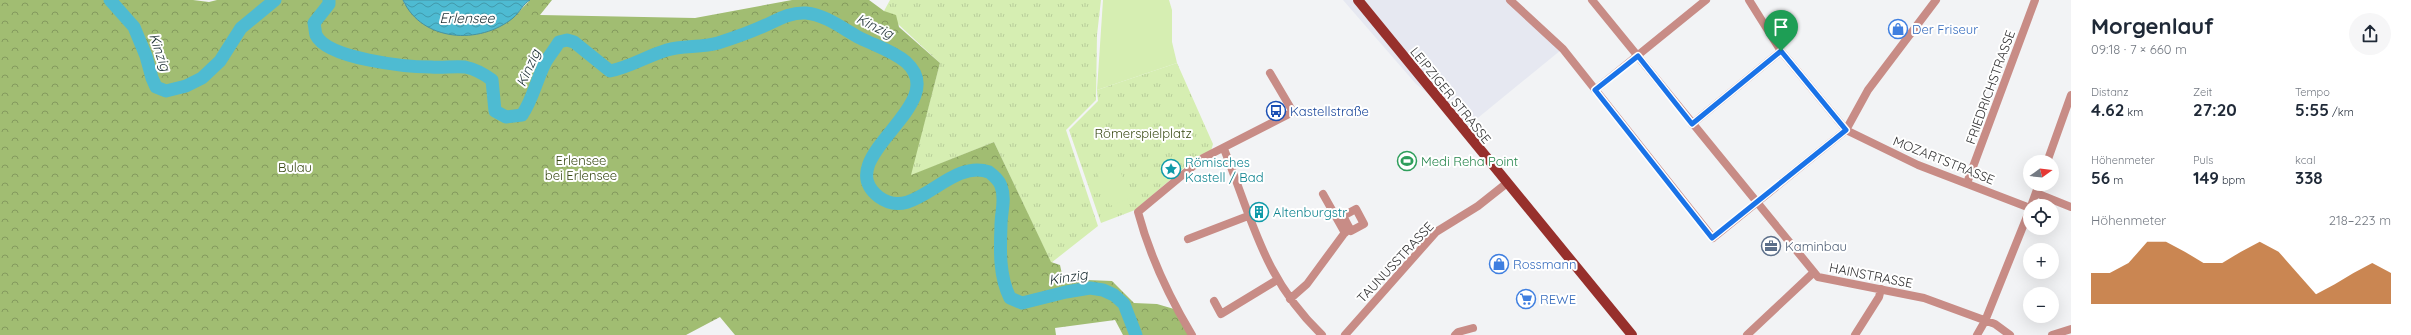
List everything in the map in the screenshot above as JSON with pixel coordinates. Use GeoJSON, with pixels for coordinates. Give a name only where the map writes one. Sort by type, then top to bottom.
{"type":"FeatureCollection","features":[{"type":"Feature","properties":{"kind":"main road","name":"LEIPZIGER STRASSE"},"geometry":{"type":"LineString","coordinates":[[1358,0],[1632,335]]}},
{"type":"Feature","properties":{"kind":"street"},"geometry":{"type":"LineString","coordinates":[[1510,0],[1563,49],[1712,238],[1846,130],[1868,90],[1936,0]]}},
{"type":"Feature","properties":{"kind":"street","name":"HAINSTRASSE"},"geometry":{"type":"LineString","coordinates":[[1592,0],[1813,273],[1824,279],[1924,298],[1995,324],[2010,335]]}},
{"type":"Feature","properties":{"kind":"street"},"geometry":{"type":"LineString","coordinates":[[1595,90],[1706,0]]}},
{"type":"Feature","properties":{"kind":"street","name":"MOZARTSTRASSE"},"geometry":{"type":"LineString","coordinates":[[1749,0],[1781,51],[1846,130],[1918,165],[2023,204]]}},
{"type":"Feature","properties":{"kind":"street","name":"FRIEDRICHSTRASSE"},"geometry":{"type":"LineString","coordinates":[[1967,183],[2035,0]]}},
{"type":"Feature","properties":{"kind":"street"},"geometry":{"type":"LineString","coordinates":[[1692,124],[1781,51]]}},
{"type":"Feature","properties":{"kind":"street"},"geometry":{"type":"LineString","coordinates":[[1192,335],[1162,281],[1147,246],[1138,212],[1203,158],[1224,149],[1293,112],[1270,72]]}},
{"type":"Feature","properties":{"kind":"street"},"geometry":{"type":"LineString","coordinates":[[2050,155],[2069,105],[2071,95]]}},
{"type":"Feature","properties":{"kind":"street"},"geometry":{"type":"LineString","coordinates":[[1224,149],[1256,240],[1277,280],[1290,299],[1322,335]]}},
{"type":"Feature","properties":{"kind":"street","name":"TAUNUSSTRASSE"},"geometry":{"type":"LineString","coordinates":[[1345,335],[1436,232],[1478,206],[1507,183]]}},
{"type":"Feature","properties":{"kind":"street"},"geometry":{"type":"LineString","coordinates":[[2033,199],[2036,193],[2071,206]]}},
{"type":"Feature","properties":{"kind":"street"},"geometry":{"type":"LineString","coordinates":[[1290,299],[1307,284],[1347,230],[1323,194]]}},
{"type":"Feature","properties":{"kind":"street"},"geometry":{"type":"LineString","coordinates":[[1188,239],[1248,216]]}},
{"type":"Feature","properties":{"kind":"street"},"geometry":{"type":"LineString","coordinates":[[1977,335],[1985,320],[2023,225]]}},
{"type":"Feature","properties":{"kind":"street"},"geometry":{"type":"LineString","coordinates":[[1747,335],[1813,273]]}},
{"type":"Feature","properties":{"kind":"street"},"geometry":{"type":"LineString","coordinates":[[1214,301],[1222,314],[1277,280]]}},
{"type":"Feature","properties":{"kind":"street"},"geometry":{"type":"LineString","coordinates":[[1855,335],[1879,296],[1881,289]]}},
{"type":"Feature","properties":{"kind":"street"},"geometry":{"type":"LineString","coordinates":[[1455,335],[1458,332],[1472,328]]}},
{"type":"Feature","properties":{"kind":"street"},"geometry":{"type":"LineString","coordinates":[[2052,335],[2071,329]]}},
{"type":"Feature","properties":{"kind":"shaded area"},"geometry":{"type":"Polygon","coordinates":[[[1343,0],[1507,0],[1561,50],[1468,126],[1416,84],[1343,0]]]}},
{"type":"Feature","properties":{"kind":"green space","name":"Bulau"},"geometry":{"type":"Polygon","coordinates":[[[0,0],[193,0],[209,2],[217,0],[403,0],[405,5],[513,18],[530,0],[552,0],[540,15],[695,18],[792,0],[869,0],[884,11],[896,15],[899,27],[940,63],[911,175],[994,142],[1051,262],[1060,265],[1063,279],[1112,281],[1134,303],[1157,304],[1174,309],[1192,335],[1123,335],[1115,320],[1055,328],[1056,335],[735,335],[720,317],[686,335],[0,335],[0,0]]]}},
{"type":"Feature","properties":{"kind":"green space"},"geometry":{"type":"Polygon","coordinates":[[[890,0],[1101,0],[1097,35],[1096,100],[1066,130],[1098,226],[1051,263],[994,142],[910,176],[940,63],[884,11],[890,0]]]}},
{"type":"Feature","properties":{"kind":"green space"},"geometry":{"type":"Polygon","coordinates":[[[1103,0],[1169,0],[1172,10],[1172,42],[1177,63],[1097,90],[1103,0]]]}},
{"type":"Feature","properties":{"kind":"green space","name":"Römerspielplatz"},"geometry":{"type":"Polygon","coordinates":[[[1177,63],[1213,144],[1211,151],[1198,156],[1135,210],[1101,223],[1069,130],[1098,101],[1097,90],[1177,63]]]}},
{"type":"Feature","properties":{"kind":"green space"},"geometry":{"type":"Polygon","coordinates":[[[1118,165],[1130,198],[1110,206],[1097,173],[1118,165]]]}},
{"type":"Feature","properties":{"kind":"water","name":"Erlensee"},"geometry":{"type":"Polygon","coordinates":[[[403,0],[530,0],[513,18],[500,27],[469,35],[453,35],[437,31],[424,24],[412,14],[403,0]]]}},
{"type":"Feature","properties":{"kind":"waterway","name":"Kinzig"},"geometry":{"type":"LineString","coordinates":[[110,0],[134,27],[146,56],[156,87],[166,91],[186,86],[202,78],[220,61],[241,28],[275,0]]}},
{"type":"Feature","properties":{"kind":"waterway","name":"Kinzig"},"geometry":{"type":"LineString","coordinates":[[329,0],[329,4],[314,23],[316,35],[323,43],[335,50],[351,56],[369,60],[420,67],[465,67],[476,70],[492,80],[495,111],[506,117],[522,115],[529,103],[545,63],[559,42],[567,40],[574,42],[610,71],[625,67],[667,50],[705,46],[718,43],[760,28],[780,18],[790,15],[806,13],[820,16],[901,58],[906,62],[917,79],[915,96],[905,113],[878,148],[868,165],[867,181],[879,197],[892,203],[906,203],[960,174],[974,170],[989,172],[999,182],[1002,191],[1001,263],[1006,290],[1010,298],[1022,303],[1066,292],[1090,288],[1103,290],[1114,295],[1124,304],[1136,335]]}},
{"type":"Feature","properties":{"kind":"place","name":"Der Friseur"},"geometry":{"type":"Point","coordinates":[1898,29]}},
{"type":"Feature","properties":{"kind":"place","name":"Kastellstraße"},"geometry":{"type":"Point","coordinates":[1276,111]}},
{"type":"Feature","properties":{"kind":"place","name":"Medi Reha Point"},"geometry":{"type":"Point","coordinates":[1407,161]}},
{"type":"Feature","properties":{"kind":"place","name":"Römisches Kastell / Bad"},"geometry":{"type":"Point","coordinates":[1171,169]}},
{"type":"Feature","properties":{"kind":"place","name":"Altenburgstr"},"geometry":{"type":"Point","coordinates":[1259,212]}},
{"type":"Feature","properties":{"kind":"place","name":"Kaminbau"},"geometry":{"type":"Point","coordinates":[1771,246]}},
{"type":"Feature","properties":{"kind":"place","name":"Rossmann"},"geometry":{"type":"Point","coordinates":[1499,264]}},
{"type":"Feature","properties":{"kind":"place","name":"REWE"},"geometry":{"type":"Point","coordinates":[1526,299]}},
{"type":"Feature","properties":{"kind":"route"},"geometry":{"type":"LineString","coordinates":[[1781,51],[1846,130],[1712,238],[1595,90],[1638,56],[1692,124],[1781,51]]}},
{"type":"Feature","properties":{"kind":"park label","name":"Erlensee bei Erlensee"},"geometry":{"type":"Point","coordinates":[581,168]}}]}
